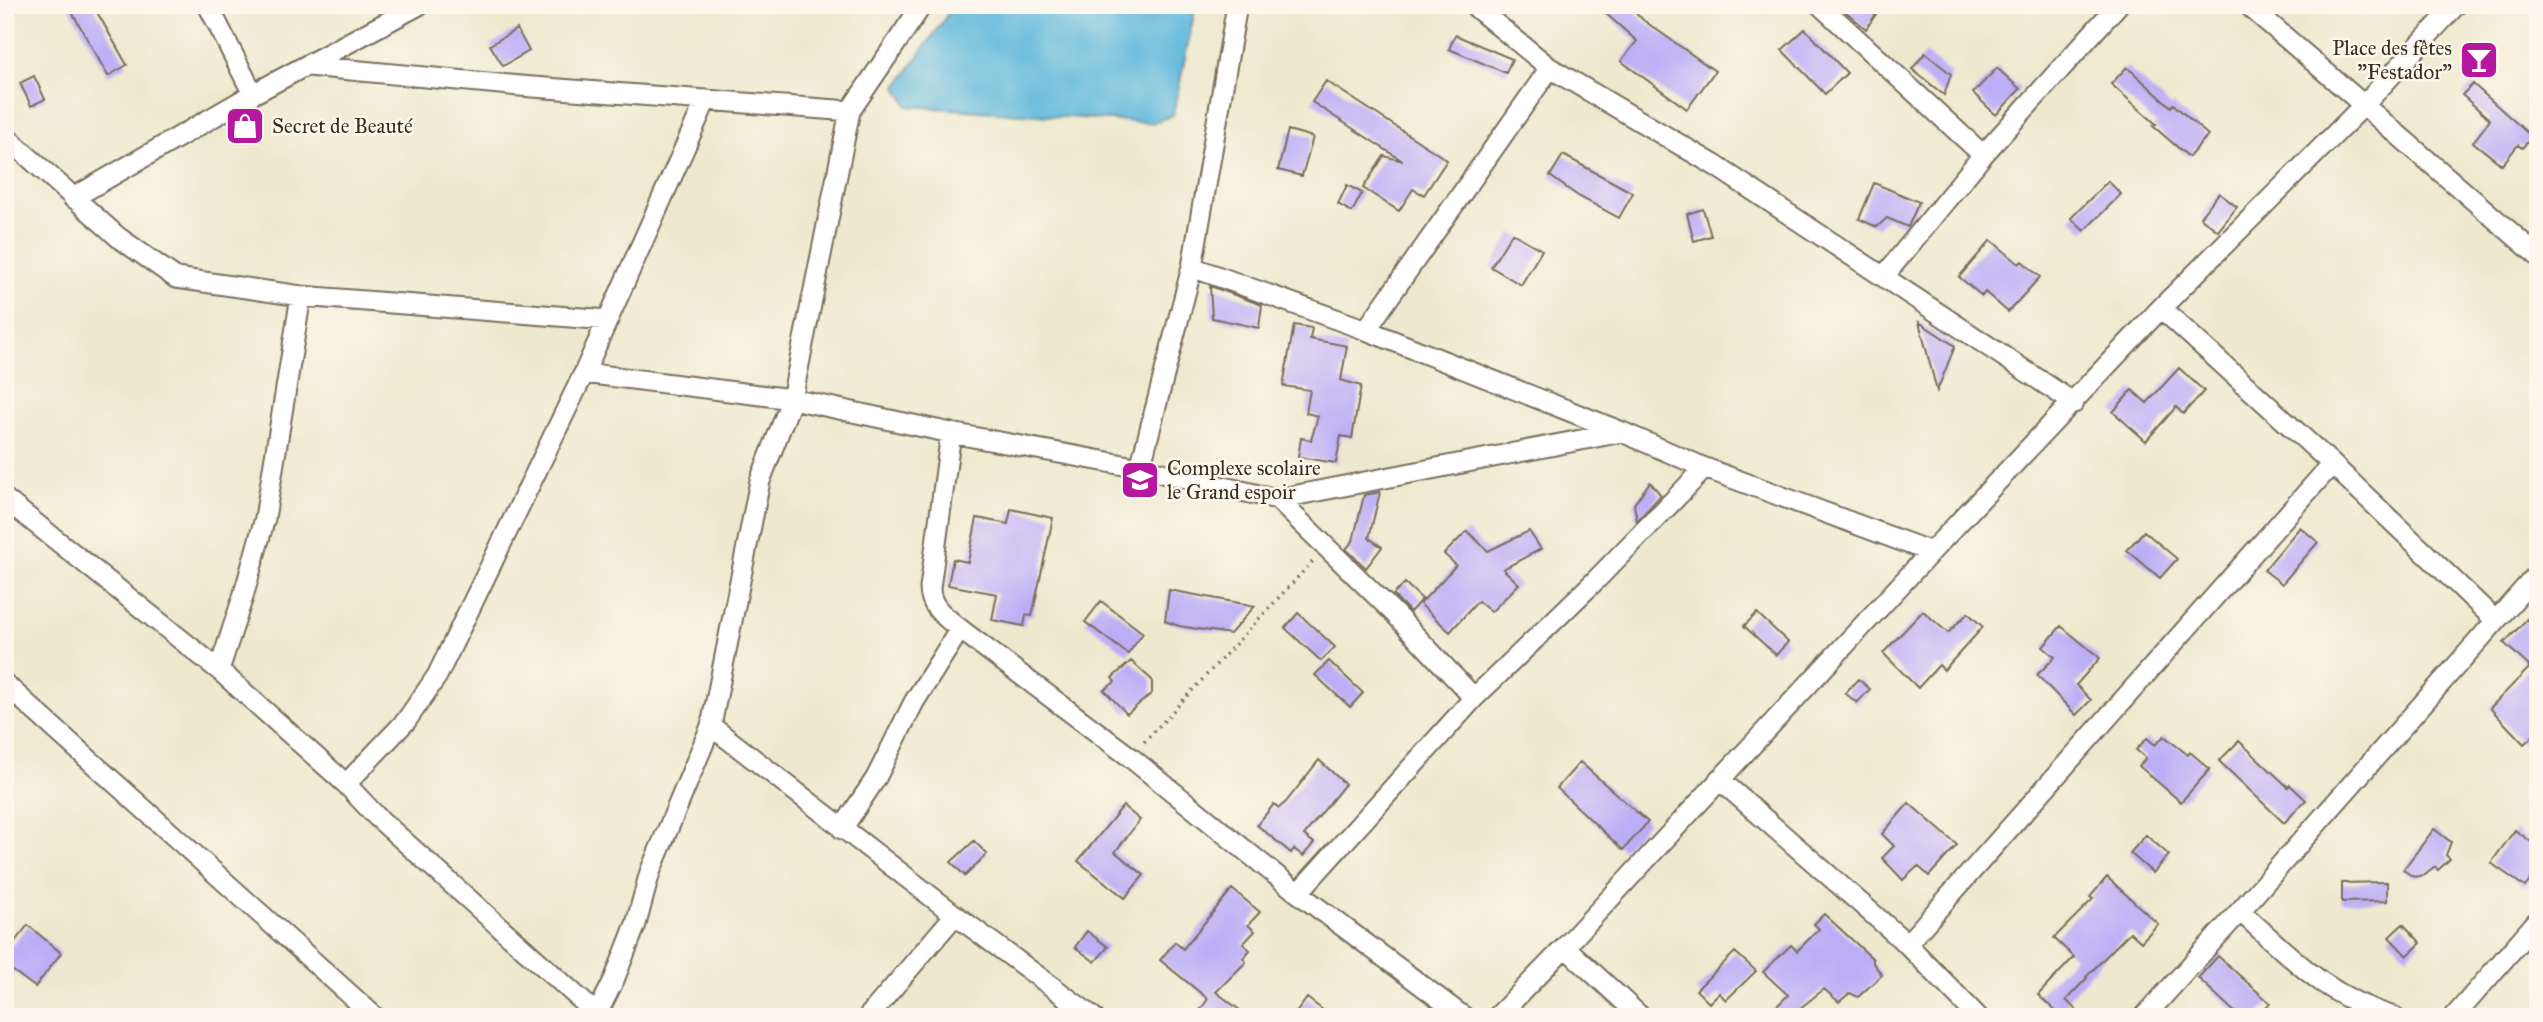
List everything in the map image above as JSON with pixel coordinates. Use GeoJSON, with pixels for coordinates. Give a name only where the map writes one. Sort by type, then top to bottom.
{"type":"FeatureCollection","features":[{"type":"Feature","properties":{"kind":"street"},"geometry":{"type":"LineString","coordinates":[[208,5],[253,94]]}},
{"type":"Feature","properties":{"kind":"street"},"geometry":{"type":"LineString","coordinates":[[73,198],[253,94],[419,5]]}},
{"type":"Feature","properties":{"kind":"street"},"geometry":{"type":"LineString","coordinates":[[5,499],[219,670],[346,785],[376,816],[599,1015],[636,924],[650,872],[711,726],[760,481],[792,399],[850,110],[922,5]]}},
{"type":"Feature","properties":{"kind":"street"},"geometry":{"type":"LineString","coordinates":[[1140,468],[1192,267],[1237,5]]}},
{"type":"Feature","properties":{"kind":"street"},"geometry":{"type":"LineString","coordinates":[[1473,5],[1550,68],[1716,166],[2074,402]]}},
{"type":"Feature","properties":{"kind":"street"},"geometry":{"type":"LineString","coordinates":[[1820,5],[1983,155]]}},
{"type":"Feature","properties":{"kind":"street"},"geometry":{"type":"LineString","coordinates":[[1885,275],[1983,155],[2118,5]]}},
{"type":"Feature","properties":{"kind":"street"},"geometry":{"type":"LineString","coordinates":[[2248,5],[2538,256]]}},
{"type":"Feature","properties":{"kind":"street"},"geometry":{"type":"LineString","coordinates":[[1497,1017],[2161,308],[2364,105],[2456,5]]}},
{"type":"Feature","properties":{"kind":"street"},"geometry":{"type":"LineString","coordinates":[[308,66],[520,86],[850,110]]}},
{"type":"Feature","properties":{"kind":"street"},"geometry":{"type":"LineString","coordinates":[[1366,330],[1550,68]]}},
{"type":"Feature","properties":{"kind":"street"},"geometry":{"type":"LineString","coordinates":[[346,785],[406,721],[438,676],[584,373],[706,100]]}},
{"type":"Feature","properties":{"kind":"street"},"geometry":{"type":"LineString","coordinates":[[5,136],[118,237],[176,278],[301,296],[608,320]]}},
{"type":"Feature","properties":{"kind":"street"},"geometry":{"type":"LineString","coordinates":[[1192,267],[1366,330],[1705,468],[1931,552]]}},
{"type":"Feature","properties":{"kind":"street"},"geometry":{"type":"LineString","coordinates":[[219,670],[265,518],[301,296]]}},
{"type":"Feature","properties":{"kind":"street"},"geometry":{"type":"LineString","coordinates":[[2161,308],[2332,464],[2495,620]]}},
{"type":"Feature","properties":{"kind":"street"},"geometry":{"type":"LineString","coordinates":[[584,373],[792,399],[951,433],[1140,468],[1277,499],[1622,432]]}},
{"type":"Feature","properties":{"kind":"street"},"geometry":{"type":"LineString","coordinates":[[951,433],[930,599],[936,608],[1130,757],[1298,893],[1464,1017]]}},
{"type":"Feature","properties":{"kind":"street"},"geometry":{"type":"LineString","coordinates":[[1907,944],[2332,464]]}},
{"type":"Feature","properties":{"kind":"street"},"geometry":{"type":"LineString","coordinates":[[1298,893],[1474,698],[1595,581],[1705,468]]}},
{"type":"Feature","properties":{"kind":"street"},"geometry":{"type":"LineString","coordinates":[[1277,499],[1394,613],[1474,698]]}},
{"type":"Feature","properties":{"kind":"street"},"geometry":{"type":"LineString","coordinates":[[2144,1017],[2538,573]]}},
{"type":"Feature","properties":{"kind":"street"},"geometry":{"type":"LineString","coordinates":[[842,829],[876,778],[914,702],[960,629]]}},
{"type":"Feature","properties":{"kind":"street"},"geometry":{"type":"LineString","coordinates":[[5,684],[375,1017]]}},
{"type":"Feature","properties":{"kind":"street"},"geometry":{"type":"LineString","coordinates":[[711,726],[842,829],[1093,1017]]}},
{"type":"Feature","properties":{"kind":"street"},"geometry":{"type":"LineString","coordinates":[[1719,779],[1907,944],[1979,1017]]}},
{"type":"Feature","properties":{"kind":"street"},"geometry":{"type":"LineString","coordinates":[[2240,911],[2309,974],[2332,991],[2366,1008],[2394,1017]]}},
{"type":"Feature","properties":{"kind":"street"},"geometry":{"type":"LineString","coordinates":[[868,1017],[955,915]]}},
{"type":"Feature","properties":{"kind":"street"},"geometry":{"type":"LineString","coordinates":[[2454,1017],[2538,920]]}},
{"type":"Feature","properties":{"kind":"street"},"geometry":{"type":"LineString","coordinates":[[1565,947],[1641,1017]]}},
{"type":"Feature","properties":{"kind":"path"},"geometry":{"type":"LineString","coordinates":[[1130,757],[1325,548]]}},
{"type":"Feature","properties":{"kind":"water"},"geometry":{"type":"Polygon","coordinates":[[[954,5],[1196,5],[1173,115],[1153,123],[908,106],[897,87],[954,5]]]}},
{"type":"Feature","properties":{"kind":"building"},"geometry":{"type":"Polygon","coordinates":[[[68,5],[93,5],[127,65],[108,76],[68,5]]]}},
{"type":"Feature","properties":{"kind":"building"},"geometry":{"type":"Polygon","coordinates":[[[1596,5],[1629,5],[1643,20],[1715,71],[1687,109],[1621,61],[1637,41],[1596,5]]]}},
{"type":"Feature","properties":{"kind":"building"},"geometry":{"type":"Polygon","coordinates":[[[1838,5],[1882,5],[1866,29],[1838,5]]]}},
{"type":"Feature","properties":{"kind":"building"},"geometry":{"type":"Polygon","coordinates":[[[517,29],[529,51],[503,66],[490,45],[517,29]]]}},
{"type":"Feature","properties":{"kind":"building"},"geometry":{"type":"Polygon","coordinates":[[[1805,29],[1847,73],[1825,94],[1782,50],[1805,29]]]}},
{"type":"Feature","properties":{"kind":"building"},"geometry":{"type":"Polygon","coordinates":[[[1455,35],[1512,59],[1506,73],[1449,49],[1455,35]]]}},
{"type":"Feature","properties":{"kind":"building"},"geometry":{"type":"Polygon","coordinates":[[[1925,53],[1951,74],[1944,95],[1912,69],[1925,53]]]}},
{"type":"Feature","properties":{"kind":"building"},"geometry":{"type":"Polygon","coordinates":[[[2127,67],[2171,107],[2173,104],[2208,135],[2189,157],[2111,84],[2127,67]]]}},
{"type":"Feature","properties":{"kind":"building"},"geometry":{"type":"Polygon","coordinates":[[[1997,68],[2020,89],[1996,115],[1973,93],[1997,68]]]}},
{"type":"Feature","properties":{"kind":"building"},"geometry":{"type":"Polygon","coordinates":[[[34,76],[45,99],[31,106],[20,83],[34,76]]]}},
{"type":"Feature","properties":{"kind":"building"},"geometry":{"type":"Polygon","coordinates":[[[1326,81],[1447,160],[1424,195],[1413,189],[1399,211],[1363,188],[1384,156],[1403,161],[1312,102],[1326,81]]]}},
{"type":"Feature","properties":{"kind":"building"},"geometry":{"type":"Polygon","coordinates":[[[2473,84],[2532,137],[2522,148],[2518,145],[2502,165],[2473,142],[2490,120],[2462,95],[2473,84]]]}},
{"type":"Feature","properties":{"kind":"building"},"geometry":{"type":"Polygon","coordinates":[[[1288,130],[1313,137],[1302,176],[1278,170],[1288,130]]]}},
{"type":"Feature","properties":{"kind":"building"},"geometry":{"type":"Polygon","coordinates":[[[1563,155],[1633,193],[1619,218],[1578,196],[1550,176],[1563,155]]]}},
{"type":"Feature","properties":{"kind":"building"},"geometry":{"type":"Polygon","coordinates":[[[2108,181],[2121,194],[2084,231],[2071,218],[2108,181]]]}},
{"type":"Feature","properties":{"kind":"building"},"geometry":{"type":"Polygon","coordinates":[[[1874,183],[1919,202],[1908,227],[1887,218],[1877,227],[1859,219],[1874,183]]]}},
{"type":"Feature","properties":{"kind":"building"},"geometry":{"type":"Polygon","coordinates":[[[1347,185],[1362,193],[1352,212],[1338,204],[1347,185]]]}},
{"type":"Feature","properties":{"kind":"building"},"geometry":{"type":"Polygon","coordinates":[[[2219,193],[2237,207],[2218,231],[2200,217],[2219,193]]]}},
{"type":"Feature","properties":{"kind":"building"},"geometry":{"type":"Polygon","coordinates":[[[1703,209],[1711,236],[1694,241],[1687,214],[1703,209]]]}},
{"type":"Feature","properties":{"kind":"building"},"geometry":{"type":"Polygon","coordinates":[[[1512,233],[1542,250],[1521,285],[1491,267],[1512,233]]]}},
{"type":"Feature","properties":{"kind":"building"},"geometry":{"type":"Polygon","coordinates":[[[1991,240],[2019,264],[2022,261],[2040,277],[2008,312],[1985,292],[1982,296],[1959,277],[1991,240]]]}},
{"type":"Feature","properties":{"kind":"building"},"geometry":{"type":"Polygon","coordinates":[[[1210,286],[1262,305],[1259,328],[1212,318],[1210,286]]]}},
{"type":"Feature","properties":{"kind":"building"},"geometry":{"type":"Polygon","coordinates":[[[1919,322],[1955,346],[1937,391],[1919,322]]]}},
{"type":"Feature","properties":{"kind":"building"},"geometry":{"type":"Polygon","coordinates":[[[1294,325],[1312,328],[1310,339],[1347,346],[1341,380],[1361,386],[1352,438],[1341,436],[1336,463],[1298,457],[1301,438],[1311,440],[1318,416],[1306,413],[1310,390],[1283,386],[1294,325]]]}},
{"type":"Feature","properties":{"kind":"building"},"geometry":{"type":"Polygon","coordinates":[[[2179,368],[2204,391],[2183,414],[2176,407],[2146,441],[2113,412],[2132,390],[2147,403],[2179,368]]]}},
{"type":"Feature","properties":{"kind":"building"},"geometry":{"type":"Polygon","coordinates":[[[1650,482],[1661,495],[1637,521],[1634,504],[1650,482]]]}},
{"type":"Feature","properties":{"kind":"building"},"geometry":{"type":"Polygon","coordinates":[[[1380,492],[1369,538],[1382,547],[1366,568],[1346,549],[1353,541],[1364,495],[1380,492]]]}},
{"type":"Feature","properties":{"kind":"building"},"geometry":{"type":"Polygon","coordinates":[[[1011,509],[1053,518],[1032,616],[1026,615],[1024,626],[992,620],[997,594],[948,585],[953,559],[968,562],[977,518],[1008,524],[1011,509]]]}},
{"type":"Feature","properties":{"kind":"building"},"geometry":{"type":"Polygon","coordinates":[[[2300,527],[2318,542],[2282,584],[2264,570],[2300,527]]]}},
{"type":"Feature","properties":{"kind":"building"},"geometry":{"type":"Polygon","coordinates":[[[1467,531],[1488,551],[1529,531],[1541,549],[1503,569],[1519,584],[1491,612],[1478,601],[1450,632],[1420,604],[1456,565],[1444,554],[1467,531]]]}},
{"type":"Feature","properties":{"kind":"building"},"geometry":{"type":"Polygon","coordinates":[[[2144,531],[2177,559],[2160,578],[2127,550],[2144,531]]]}},
{"type":"Feature","properties":{"kind":"building"},"geometry":{"type":"Polygon","coordinates":[[[1405,583],[1422,599],[1410,612],[1393,595],[1405,583]]]}},
{"type":"Feature","properties":{"kind":"building"},"geometry":{"type":"Polygon","coordinates":[[[1169,590],[1255,606],[1230,634],[1179,626],[1165,621],[1169,590]]]}},
{"type":"Feature","properties":{"kind":"building"},"geometry":{"type":"Polygon","coordinates":[[[1101,601],[1143,633],[1128,654],[1085,622],[1101,601]]]}},
{"type":"Feature","properties":{"kind":"building"},"geometry":{"type":"Polygon","coordinates":[[[1923,611],[1948,633],[1968,613],[1983,627],[1944,670],[1939,665],[1918,688],[1883,653],[1923,611]]]}},
{"type":"Feature","properties":{"kind":"building"},"geometry":{"type":"Polygon","coordinates":[[[1298,613],[1335,647],[1321,661],[1285,628],[1298,613]]]}},
{"type":"Feature","properties":{"kind":"building"},"geometry":{"type":"Polygon","coordinates":[[[1757,613],[1788,642],[1776,655],[1744,626],[1757,613]]]}},
{"type":"Feature","properties":{"kind":"building"},"geometry":{"type":"Polygon","coordinates":[[[2527,619],[2538,629],[2538,731],[2524,744],[2490,708],[2530,667],[2504,643],[2527,619]]]}},
{"type":"Feature","properties":{"kind":"building"},"geometry":{"type":"Polygon","coordinates":[[[2061,626],[2100,658],[2076,685],[2091,700],[2076,715],[2037,675],[2055,657],[2043,647],[2061,626]]]}},
{"type":"Feature","properties":{"kind":"building"},"geometry":{"type":"Polygon","coordinates":[[[1131,661],[1152,680],[1152,693],[1127,714],[1104,690],[1115,682],[1112,678],[1131,661]]]}},
{"type":"Feature","properties":{"kind":"building"},"geometry":{"type":"Polygon","coordinates":[[[1329,661],[1363,693],[1350,707],[1315,675],[1329,661]]]}},
{"type":"Feature","properties":{"kind":"building"},"geometry":{"type":"Polygon","coordinates":[[[1858,679],[1870,689],[1857,703],[1845,693],[1858,679]]]}},
{"type":"Feature","properties":{"kind":"building"},"geometry":{"type":"Polygon","coordinates":[[[2164,736],[2188,755],[2190,752],[2210,769],[2181,802],[2139,766],[2146,758],[2136,750],[2147,738],[2155,745],[2164,736]]]}},
{"type":"Feature","properties":{"kind":"building"},"geometry":{"type":"Polygon","coordinates":[[[2239,741],[2288,787],[2290,785],[2306,800],[2284,823],[2219,761],[2239,741]]]}},
{"type":"Feature","properties":{"kind":"building"},"geometry":{"type":"Polygon","coordinates":[[[1319,760],[1345,784],[1304,835],[1314,843],[1303,856],[1294,849],[1291,853],[1257,825],[1274,804],[1279,808],[1286,802],[1319,760]]]}},
{"type":"Feature","properties":{"kind":"building"},"geometry":{"type":"Polygon","coordinates":[[[1580,762],[1648,822],[1623,850],[1557,788],[1580,762]]]}},
{"type":"Feature","properties":{"kind":"building"},"geometry":{"type":"Polygon","coordinates":[[[1909,803],[1957,845],[1929,876],[1918,866],[1903,880],[1882,858],[1894,846],[1882,834],[1909,803]]]}},
{"type":"Feature","properties":{"kind":"building"},"geometry":{"type":"Polygon","coordinates":[[[1123,806],[1140,820],[1115,852],[1144,875],[1125,898],[1078,861],[1123,806]]]}},
{"type":"Feature","properties":{"kind":"building"},"geometry":{"type":"Polygon","coordinates":[[[2434,829],[2451,842],[2446,855],[2450,859],[2438,870],[2435,867],[2425,875],[2414,877],[2403,870],[2434,829]]]}},
{"type":"Feature","properties":{"kind":"building"},"geometry":{"type":"Polygon","coordinates":[[[2515,830],[2538,847],[2538,870],[2525,887],[2491,863],[2515,830]]]}},
{"type":"Feature","properties":{"kind":"building"},"geometry":{"type":"Polygon","coordinates":[[[2146,835],[2169,855],[2153,873],[2130,853],[2146,835]]]}},
{"type":"Feature","properties":{"kind":"building"},"geometry":{"type":"Polygon","coordinates":[[[974,841],[987,854],[965,876],[951,862],[974,841]]]}},
{"type":"Feature","properties":{"kind":"building"},"geometry":{"type":"Polygon","coordinates":[[[2107,877],[2158,924],[2141,942],[2130,932],[2066,1000],[2083,1017],[2062,1017],[2038,995],[2074,957],[2054,938],[2093,899],[2090,897],[2107,877]]]}},
{"type":"Feature","properties":{"kind":"building"},"geometry":{"type":"Polygon","coordinates":[[[2387,882],[2387,901],[2342,902],[2342,883],[2387,882]]]}},
{"type":"Feature","properties":{"kind":"building"},"geometry":{"type":"Polygon","coordinates":[[[1232,889],[1260,912],[1248,925],[1255,931],[1243,944],[1250,950],[1243,958],[1246,962],[1216,992],[1249,1017],[1195,1017],[1208,999],[1160,960],[1175,942],[1183,949],[1232,889]]]}},
{"type":"Feature","properties":{"kind":"building"},"geometry":{"type":"Polygon","coordinates":[[[1824,914],[1873,959],[1882,975],[1858,997],[1850,993],[1839,1002],[1824,989],[1799,1009],[1807,1017],[1766,1017],[1788,995],[1763,972],[1791,945],[1797,951],[1819,929],[1814,924],[1824,914]]]}},
{"type":"Feature","properties":{"kind":"building"},"geometry":{"type":"Polygon","coordinates":[[[2403,924],[2421,943],[2407,956],[2389,937],[2403,924]]]}},
{"type":"Feature","properties":{"kind":"building"},"geometry":{"type":"Polygon","coordinates":[[[28,925],[61,953],[35,987],[5,965],[5,954],[28,925]]]}},
{"type":"Feature","properties":{"kind":"building"},"geometry":{"type":"Polygon","coordinates":[[[1087,931],[1108,947],[1095,962],[1075,947],[1087,931]]]}},
{"type":"Feature","properties":{"kind":"building"},"geometry":{"type":"Polygon","coordinates":[[[1735,952],[1756,971],[1726,1000],[1719,993],[1709,1003],[1696,990],[1735,952]]]}},
{"type":"Feature","properties":{"kind":"building"},"geometry":{"type":"Polygon","coordinates":[[[2218,956],[2270,1003],[2257,1017],[2240,1017],[2198,978],[2218,956]]]}},
{"type":"Feature","properties":{"kind":"building"},"geometry":{"type":"Polygon","coordinates":[[[1307,998],[1332,1017],[1293,1017],[1307,998]]]}},
{"type":"Feature","properties":{"kind":"place","name":"Place des fêtes \"Festador\""},"geometry":{"type":"Point","coordinates":[2479,60]}},
{"type":"Feature","properties":{"kind":"place","name":"Secret de Beauté"},"geometry":{"type":"Point","coordinates":[245,126]}},
{"type":"Feature","properties":{"kind":"place","name":"Complexe scolaire le Grand espoir"},"geometry":{"type":"Point","coordinates":[1140,480]}}]}
